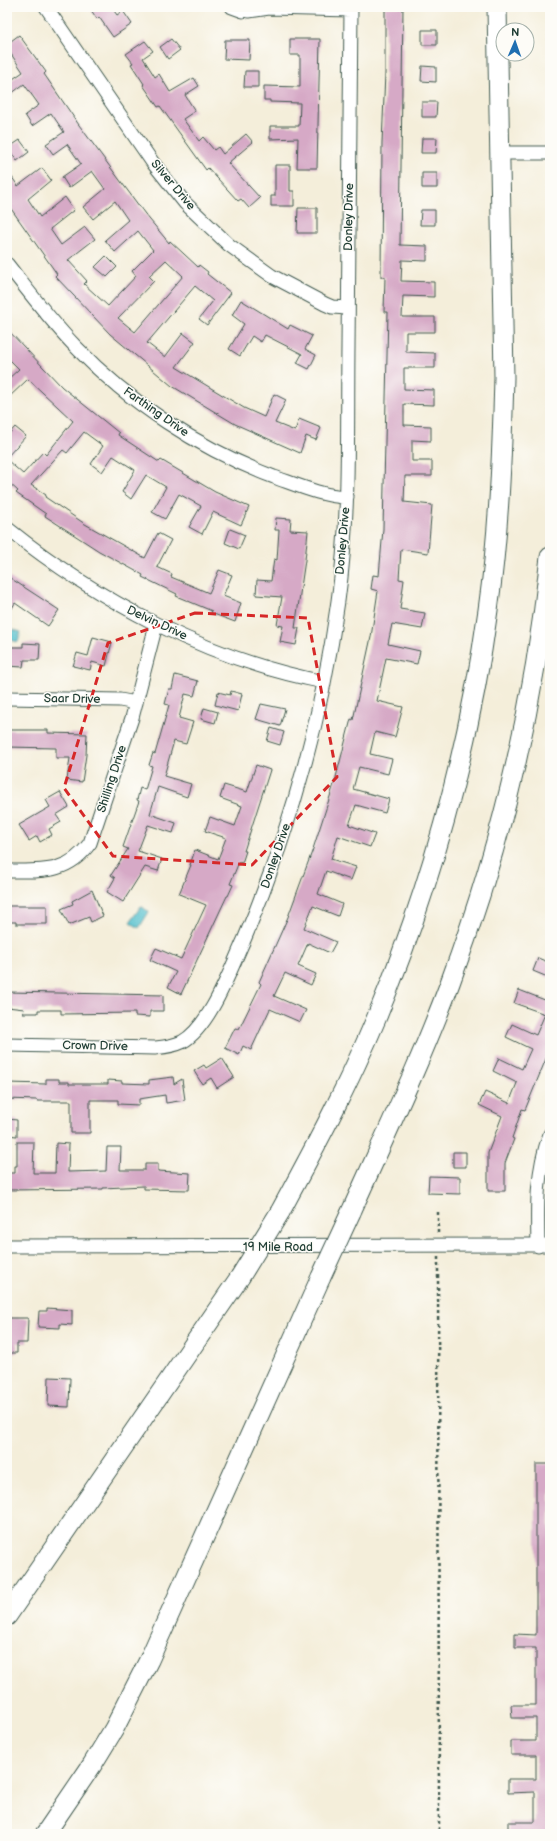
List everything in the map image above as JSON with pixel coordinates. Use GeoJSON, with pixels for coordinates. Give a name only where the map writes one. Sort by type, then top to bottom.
{"type":"FeatureCollection","features":[{"type":"Feature","properties":{"kind":"highway"},"geometry":{"type":"LineString","coordinates":[[7,1616],[240,1277],[280,1212],[325,1129],[376,1020],[402,954],[448,806],[470,711],[488,611],[500,489],[504,377],[497,7]]}},
{"type":"Feature","properties":{"kind":"highway"},"geometry":{"type":"LineString","coordinates":[[45,1834],[92,1765],[114,1729],[146,1667],[429,1037],[460,956],[483,886],[509,794],[527,711],[544,612],[550,557]]}},
{"type":"Feature","properties":{"kind":"street","name":"Silver Drive"},"geometry":{"type":"LineString","coordinates":[[46,7],[153,162],[186,203],[229,245],[272,276],[332,307],[348,308]]}},
{"type":"Feature","properties":{"kind":"street"},"geometry":{"type":"LineString","coordinates":[[232,7],[243,11],[269,8],[351,8]]}},
{"type":"Feature","properties":{"kind":"street","name":"Donley Drive"},"geometry":{"type":"LineString","coordinates":[[183,1041],[206,1019],[236,959],[260,900],[296,798],[311,742],[324,682],[338,599],[347,497],[351,8]]}},
{"type":"Feature","properties":{"kind":"street"},"geometry":{"type":"LineString","coordinates":[[500,153],[550,153]]}},
{"type":"Feature","properties":{"kind":"street","name":"Farthing Drive"},"geometry":{"type":"LineString","coordinates":[[7,264],[42,310],[76,347],[118,386],[170,424],[206,445],[253,469],[317,492],[347,497]]}},
{"type":"Feature","properties":{"kind":"street","name":"Delvin Drive"},"geometry":{"type":"LineString","coordinates":[[7,528],[74,578],[114,603],[156,625],[234,657],[282,673],[324,682]]}},
{"type":"Feature","properties":{"kind":"street","name":"Shilling Drive"},"geometry":{"type":"LineString","coordinates":[[7,871],[48,870],[59,868],[81,855],[90,843],[99,820],[136,703],[156,625]]}},
{"type":"Feature","properties":{"kind":"street","name":"Saar Drive"},"geometry":{"type":"LineString","coordinates":[[7,698],[120,700],[136,703]]}},
{"type":"Feature","properties":{"kind":"street","name":"Crown Drive"},"geometry":{"type":"LineString","coordinates":[[7,1044],[155,1048],[170,1046],[183,1041]]}},
{"type":"Feature","properties":{"kind":"street"},"geometry":{"type":"LineString","coordinates":[[544,1246],[537,1190],[542,1157],[550,1134]]}},
{"type":"Feature","properties":{"kind":"street","name":"19 Mile Road"},"geometry":{"type":"LineString","coordinates":[[7,1246],[544,1246]]}},
{"type":"Feature","properties":{"kind":"path"},"geometry":{"type":"LineString","coordinates":[[438,1212],[438,1238]]}},
{"type":"Feature","properties":{"kind":"path"},"geometry":{"type":"LineString","coordinates":[[438,1252],[439,1834]]}},
{"type":"Feature","properties":{"kind":"highlighted area"},"geometry":{"type":"Polygon","coordinates":[[[195,613],[308,618],[337,777],[252,865],[113,856],[64,788],[108,643],[195,613]]]}},
{"type":"Feature","properties":{"kind":"water"},"geometry":{"type":"Polygon","coordinates":[[[7,628],[21,632],[18,642],[7,639],[7,628]]]}},
{"type":"Feature","properties":{"kind":"water"},"geometry":{"type":"Polygon","coordinates":[[[141,906],[149,912],[139,928],[130,922],[141,906]]]}},
{"type":"Feature","properties":{"kind":"building"},"geometry":{"type":"Polygon","coordinates":[[[89,7],[114,7],[112,8],[117,15],[123,11],[132,24],[113,37],[99,17],[97,19],[89,7]]]}},
{"type":"Feature","properties":{"kind":"building"},"geometry":{"type":"Polygon","coordinates":[[[385,7],[403,7],[400,245],[427,246],[427,261],[402,260],[401,281],[434,282],[434,297],[403,296],[402,317],[435,317],[435,332],[406,332],[406,352],[435,353],[435,368],[404,368],[404,389],[434,390],[434,405],[404,404],[404,425],[431,426],[431,441],[412,440],[412,461],[432,461],[432,476],[405,476],[404,502],[432,505],[428,553],[401,549],[399,579],[404,580],[400,609],[425,613],[422,629],[392,624],[388,644],[420,651],[417,664],[386,658],[377,701],[403,707],[395,737],[375,732],[370,754],[392,759],[388,774],[359,767],[353,789],[389,799],[385,813],[356,805],[349,825],[375,834],[370,847],[338,836],[331,859],[356,867],[351,880],[326,871],[318,894],[342,904],[338,916],[313,906],[304,928],[336,942],[330,953],[308,943],[298,966],[316,974],[311,985],[285,973],[274,996],[306,1010],[300,1022],[270,1009],[251,1050],[243,1046],[239,1055],[225,1048],[235,1028],[239,1029],[261,984],[259,982],[288,917],[313,849],[335,781],[351,719],[353,720],[371,637],[378,591],[371,589],[373,575],[379,576],[383,529],[388,312],[384,312],[385,277],[381,277],[385,7]]]}},
{"type":"Feature","properties":{"kind":"building"},"geometry":{"type":"Polygon","coordinates":[[[422,30],[437,30],[437,45],[422,45],[422,30]]]}},
{"type":"Feature","properties":{"kind":"building"},"geometry":{"type":"Polygon","coordinates":[[[19,35],[46,72],[44,74],[79,125],[145,214],[169,243],[170,241],[198,267],[199,265],[208,272],[207,274],[231,293],[207,325],[199,319],[213,301],[195,286],[147,343],[165,357],[183,333],[195,342],[176,367],[244,408],[264,417],[274,394],[286,400],[275,423],[295,431],[299,419],[321,428],[316,440],[306,436],[300,453],[235,424],[172,386],[110,334],[55,276],[57,274],[7,203],[7,170],[18,186],[42,168],[51,180],[28,199],[40,217],[65,197],[74,210],[50,229],[61,245],[85,227],[95,239],[68,260],[87,281],[84,284],[108,306],[136,276],[132,271],[153,250],[138,231],[115,252],[105,240],[128,220],[115,201],[93,219],[83,207],[105,189],[92,171],[69,188],[62,177],[81,164],[67,144],[53,154],[46,144],[64,132],[51,113],[32,126],[25,115],[39,105],[24,84],[7,97],[7,83],[23,72],[7,48],[7,44],[19,35]],[[166,260],[149,276],[154,281],[118,318],[135,332],[183,276],[166,260]]]}},
{"type":"Feature","properties":{"kind":"building"},"geometry":{"type":"Polygon","coordinates":[[[171,39],[180,50],[168,59],[160,47],[171,39]]]}},
{"type":"Feature","properties":{"kind":"building"},"geometry":{"type":"Polygon","coordinates":[[[290,39],[320,39],[317,168],[297,168],[298,138],[270,139],[270,126],[299,126],[300,103],[270,102],[270,100],[264,100],[264,86],[300,87],[300,55],[290,55],[290,39]]]}},
{"type":"Feature","properties":{"kind":"building"},"geometry":{"type":"Polygon","coordinates":[[[225,40],[250,40],[249,60],[224,59],[225,40]]]}},
{"type":"Feature","properties":{"kind":"building"},"geometry":{"type":"Polygon","coordinates":[[[145,41],[153,51],[143,58],[155,77],[159,74],[170,92],[194,78],[199,86],[185,95],[195,111],[183,119],[199,141],[203,137],[214,150],[218,147],[223,154],[246,134],[253,142],[228,163],[260,198],[249,208],[241,199],[238,201],[208,168],[206,170],[143,85],[144,84],[131,64],[133,63],[126,54],[145,41]]]}},
{"type":"Feature","properties":{"kind":"building"},"geometry":{"type":"Polygon","coordinates":[[[422,66],[436,67],[436,82],[421,81],[422,66]]]}},
{"type":"Feature","properties":{"kind":"building"},"geometry":{"type":"Polygon","coordinates":[[[245,71],[258,71],[258,87],[244,87],[245,71]]]}},
{"type":"Feature","properties":{"kind":"building"},"geometry":{"type":"Polygon","coordinates":[[[422,102],[437,102],[436,117],[422,117],[422,102]]]}},
{"type":"Feature","properties":{"kind":"building"},"geometry":{"type":"Polygon","coordinates":[[[422,138],[437,138],[436,153],[421,153],[422,138]]]}},
{"type":"Feature","properties":{"kind":"building"},"geometry":{"type":"Polygon","coordinates":[[[20,140],[29,152],[17,161],[8,148],[20,140]]]}},
{"type":"Feature","properties":{"kind":"building"},"geometry":{"type":"Polygon","coordinates":[[[275,165],[290,165],[290,191],[294,191],[294,206],[271,206],[271,196],[275,196],[275,165]]]}},
{"type":"Feature","properties":{"kind":"building"},"geometry":{"type":"Polygon","coordinates":[[[422,173],[437,173],[437,188],[422,188],[422,173]]]}},
{"type":"Feature","properties":{"kind":"building"},"geometry":{"type":"Polygon","coordinates":[[[298,208],[317,208],[317,233],[297,233],[298,208]]]}},
{"type":"Feature","properties":{"kind":"building"},"geometry":{"type":"Polygon","coordinates":[[[421,210],[435,210],[435,225],[420,225],[421,210]]]}},
{"type":"Feature","properties":{"kind":"building"},"geometry":{"type":"Polygon","coordinates":[[[106,256],[117,267],[107,277],[95,267],[106,256]]]}},
{"type":"Feature","properties":{"kind":"building"},"geometry":{"type":"Polygon","coordinates":[[[241,300],[288,329],[290,325],[312,336],[305,349],[316,355],[309,369],[297,363],[302,354],[265,335],[261,342],[252,336],[240,356],[229,349],[244,324],[232,315],[241,300]]]}},
{"type":"Feature","properties":{"kind":"building"},"geometry":{"type":"Polygon","coordinates":[[[7,329],[62,387],[119,433],[118,435],[159,462],[161,460],[215,492],[249,507],[241,525],[213,512],[202,534],[189,527],[201,506],[179,494],[165,519],[152,512],[166,487],[146,475],[131,499],[122,492],[135,470],[113,456],[102,472],[91,464],[103,446],[84,432],[67,453],[63,450],[31,485],[46,495],[45,497],[85,524],[145,558],[158,533],[171,540],[157,567],[172,574],[171,577],[209,593],[219,570],[232,575],[223,596],[241,603],[235,622],[211,613],[212,611],[176,596],[177,594],[142,577],[143,575],[99,551],[45,516],[46,514],[16,493],[18,491],[7,481],[7,460],[23,474],[43,452],[46,455],[73,421],[28,379],[7,399],[7,380],[19,369],[7,357],[7,329]]]}},
{"type":"Feature","properties":{"kind":"building"},"geometry":{"type":"Polygon","coordinates":[[[15,427],[26,436],[7,457],[7,436],[15,427]]]}},
{"type":"Feature","properties":{"kind":"building"},"geometry":{"type":"Polygon","coordinates":[[[276,518],[291,519],[290,530],[308,531],[295,628],[299,628],[296,645],[280,642],[283,626],[277,625],[282,597],[256,595],[257,580],[271,581],[274,559],[277,560],[279,530],[275,530],[276,518]]]}},
{"type":"Feature","properties":{"kind":"building"},"geometry":{"type":"Polygon","coordinates":[[[230,529],[245,535],[239,549],[225,543],[230,529]]]}},
{"type":"Feature","properties":{"kind":"building"},"geometry":{"type":"Polygon","coordinates":[[[7,576],[59,610],[48,626],[15,603],[7,617],[7,576]]]}},
{"type":"Feature","properties":{"kind":"building"},"geometry":{"type":"Polygon","coordinates":[[[93,637],[112,642],[106,666],[92,662],[90,670],[73,666],[77,653],[88,656],[93,637]]]}},
{"type":"Feature","properties":{"kind":"building"},"geometry":{"type":"Polygon","coordinates":[[[23,643],[40,644],[39,660],[24,660],[23,667],[7,666],[7,647],[23,647],[23,643]]]}},
{"type":"Feature","properties":{"kind":"building"},"geometry":{"type":"Polygon","coordinates":[[[175,675],[198,681],[194,696],[185,694],[179,718],[193,722],[186,744],[174,741],[164,776],[191,784],[187,797],[158,787],[150,814],[176,823],[173,833],[148,825],[138,851],[162,859],[158,871],[145,867],[123,902],[107,892],[115,878],[111,875],[128,849],[123,847],[139,801],[137,800],[140,788],[145,790],[152,766],[149,765],[153,753],[155,754],[169,705],[165,704],[169,689],[172,689],[175,675]]]}},
{"type":"Feature","properties":{"kind":"building"},"geometry":{"type":"Polygon","coordinates":[[[231,691],[242,694],[238,711],[215,705],[218,692],[230,695],[231,691]]]}},
{"type":"Feature","properties":{"kind":"building"},"geometry":{"type":"Polygon","coordinates":[[[261,704],[285,709],[280,726],[256,719],[261,704]]]}},
{"type":"Feature","properties":{"kind":"building"},"geometry":{"type":"Polygon","coordinates":[[[204,708],[218,712],[215,723],[201,719],[204,708]]]}},
{"type":"Feature","properties":{"kind":"building"},"geometry":{"type":"Polygon","coordinates":[[[271,728],[284,732],[280,745],[267,741],[271,728]]]}},
{"type":"Feature","properties":{"kind":"building"},"geometry":{"type":"Polygon","coordinates":[[[7,730],[48,730],[48,733],[87,734],[82,782],[67,780],[70,758],[56,758],[56,748],[7,747],[7,730]]]}},
{"type":"Feature","properties":{"kind":"building"},"geometry":{"type":"Polygon","coordinates":[[[256,765],[270,770],[244,851],[246,851],[242,863],[239,862],[230,884],[233,885],[228,896],[181,994],[168,987],[176,972],[150,960],[156,948],[181,959],[206,905],[179,894],[191,865],[195,850],[218,859],[226,838],[205,831],[210,817],[235,826],[242,806],[220,798],[224,785],[247,792],[256,765]]]}},
{"type":"Feature","properties":{"kind":"building"},"geometry":{"type":"Polygon","coordinates":[[[60,792],[69,807],[56,815],[61,822],[49,829],[52,835],[40,842],[37,836],[29,841],[19,825],[50,807],[46,800],[60,792]]]}},
{"type":"Feature","properties":{"kind":"building"},"geometry":{"type":"Polygon","coordinates":[[[92,890],[103,916],[91,922],[89,917],[69,925],[61,909],[73,904],[72,901],[92,890]]]}},
{"type":"Feature","properties":{"kind":"building"},"geometry":{"type":"Polygon","coordinates":[[[7,906],[47,906],[47,924],[16,924],[16,922],[7,922],[7,906]]]}},
{"type":"Feature","properties":{"kind":"building"},"geometry":{"type":"Polygon","coordinates":[[[538,958],[550,963],[550,978],[533,971],[538,958]]]}},
{"type":"Feature","properties":{"kind":"building"},"geometry":{"type":"Polygon","coordinates":[[[519,990],[550,1002],[550,1049],[525,1110],[522,1109],[512,1138],[514,1139],[505,1163],[505,1191],[488,1191],[488,1153],[502,1116],[479,1105],[485,1092],[509,1103],[517,1083],[493,1071],[499,1058],[522,1069],[531,1049],[506,1037],[512,1024],[536,1035],[545,1014],[514,1003],[519,990]]]}},
{"type":"Feature","properties":{"kind":"building"},"geometry":{"type":"Polygon","coordinates":[[[7,992],[163,995],[163,1011],[150,1011],[150,1017],[135,1016],[135,1013],[61,1014],[61,1010],[38,1010],[38,1013],[23,1013],[24,1009],[7,1007],[7,992]]]}},
{"type":"Feature","properties":{"kind":"building"},"geometry":{"type":"Polygon","coordinates":[[[222,1058],[234,1077],[217,1088],[211,1078],[202,1084],[194,1071],[204,1065],[206,1068],[222,1058]]]}},
{"type":"Feature","properties":{"kind":"building"},"geometry":{"type":"Polygon","coordinates":[[[173,1077],[174,1084],[182,1079],[185,1100],[166,1103],[165,1095],[139,1099],[139,1105],[118,1104],[118,1100],[90,1100],[90,1133],[71,1133],[71,1101],[7,1099],[8,1083],[46,1084],[46,1079],[59,1079],[59,1082],[69,1082],[69,1084],[108,1084],[108,1080],[122,1081],[122,1083],[149,1084],[149,1080],[173,1077]]]}},
{"type":"Feature","properties":{"kind":"building"},"geometry":{"type":"Polygon","coordinates":[[[7,1119],[17,1120],[17,1136],[7,1135],[7,1119]]]}},
{"type":"Feature","properties":{"kind":"building"},"geometry":{"type":"Polygon","coordinates":[[[17,1142],[34,1142],[33,1173],[55,1173],[56,1143],[69,1144],[68,1172],[106,1171],[107,1147],[121,1147],[120,1170],[145,1170],[145,1164],[158,1164],[158,1171],[190,1173],[189,1190],[144,1189],[144,1186],[103,1189],[7,1190],[7,1173],[15,1173],[15,1166],[17,1166],[17,1142]]]}},
{"type":"Feature","properties":{"kind":"building"},"geometry":{"type":"Polygon","coordinates":[[[453,1152],[466,1152],[466,1167],[453,1167],[453,1152]]]}},
{"type":"Feature","properties":{"kind":"building"},"geometry":{"type":"Polygon","coordinates":[[[429,1176],[460,1177],[460,1194],[428,1193],[429,1176]]]}},
{"type":"Feature","properties":{"kind":"building"},"geometry":{"type":"Polygon","coordinates":[[[47,1308],[72,1310],[72,1325],[60,1324],[60,1328],[38,1327],[39,1311],[47,1311],[47,1308]]]}},
{"type":"Feature","properties":{"kind":"building"},"geometry":{"type":"Polygon","coordinates":[[[7,1318],[28,1318],[27,1343],[17,1343],[17,1353],[7,1353],[7,1318]]]}},
{"type":"Feature","properties":{"kind":"building"},"geometry":{"type":"Polygon","coordinates":[[[49,1377],[70,1378],[69,1407],[48,1406],[49,1377]]]}},
{"type":"Feature","properties":{"kind":"building"},"geometry":{"type":"Polygon","coordinates":[[[536,1464],[550,1464],[550,1834],[508,1834],[508,1822],[535,1822],[535,1792],[508,1793],[508,1779],[536,1779],[536,1755],[511,1755],[511,1741],[536,1741],[536,1718],[512,1718],[511,1705],[536,1705],[536,1648],[515,1648],[515,1634],[536,1635],[536,1464]]]}}]}
